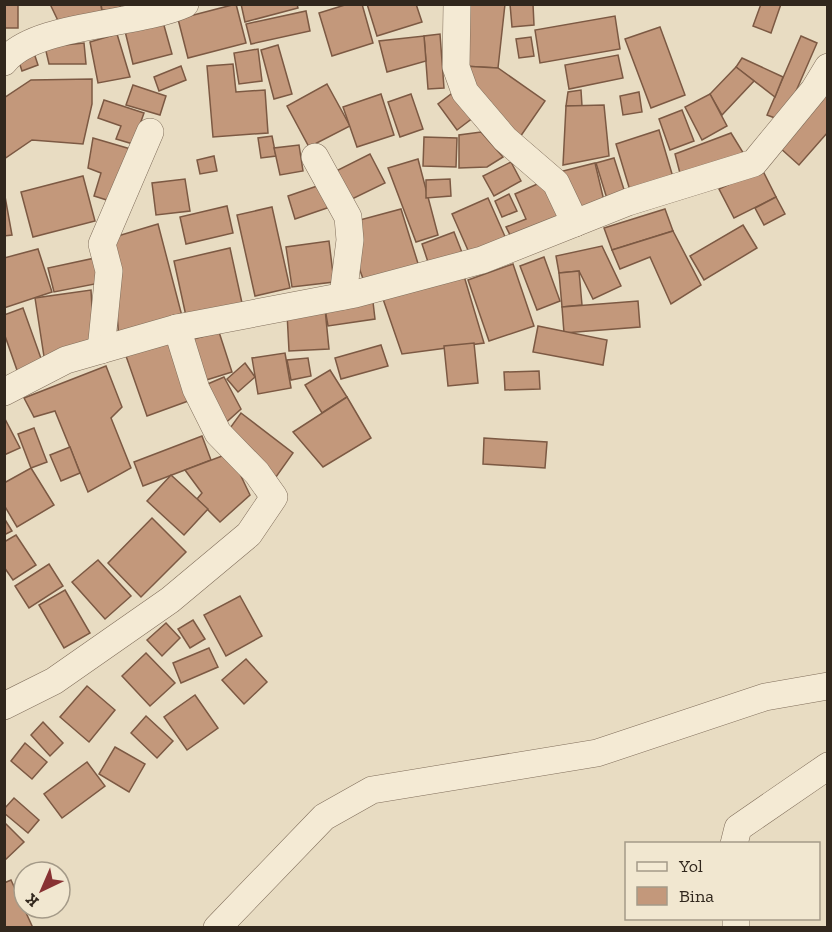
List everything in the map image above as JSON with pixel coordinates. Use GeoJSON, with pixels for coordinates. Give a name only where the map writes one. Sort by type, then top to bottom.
{"type":"FeatureCollection","features":[{"type":"Feature","properties":{"kind":"street"},"geometry":{"type":"LineString","coordinates":[[4,62],[11,54],[37,39],[131,20],[185,4]]}},
{"type":"Feature","properties":{"kind":"street"},"geometry":{"type":"LineString","coordinates":[[457,4],[456,67],[465,92],[505,139],[556,183],[574,223]]}},
{"type":"Feature","properties":{"kind":"street"},"geometry":{"type":"LineString","coordinates":[[4,392],[66,360],[177,328],[343,296],[482,260],[628,202],[754,163],[802,106],[828,68]]}},
{"type":"Feature","properties":{"kind":"street"},"geometry":{"type":"LineString","coordinates":[[101,350],[109,271],[102,244],[150,132]]}},
{"type":"Feature","properties":{"kind":"street"},"geometry":{"type":"LineString","coordinates":[[315,157],[348,217],[350,240],[343,296]]}},
{"type":"Feature","properties":{"kind":"street"},"geometry":{"type":"LineString","coordinates":[[4,706],[54,681],[170,600],[249,534],[274,497],[257,473],[218,432],[196,389],[177,328]]}},
{"type":"Feature","properties":{"kind":"street"},"geometry":{"type":"LineString","coordinates":[[217,927],[324,817],[372,790],[597,753],[765,697],[828,686]]}},
{"type":"Feature","properties":{"kind":"street"},"geometry":{"type":"LineString","coordinates":[[734,842],[738,828],[828,766]]}},
{"type":"Feature","properties":{"kind":"building"},"geometry":{"type":"Polygon","coordinates":[[[4,4],[18,4],[18,28],[4,28],[4,4]]]}},
{"type":"Feature","properties":{"kind":"building"},"geometry":{"type":"Polygon","coordinates":[[[50,4],[101,4],[103,22],[62,29],[50,4]]]}},
{"type":"Feature","properties":{"kind":"building"},"geometry":{"type":"Polygon","coordinates":[[[101,4],[120,4],[121,10],[102,10],[101,4]]]}},
{"type":"Feature","properties":{"kind":"building"},"geometry":{"type":"Polygon","coordinates":[[[236,4],[246,43],[188,58],[178,19],[236,4]]]}},
{"type":"Feature","properties":{"kind":"building"},"geometry":{"type":"Polygon","coordinates":[[[241,4],[297,4],[298,8],[245,22],[241,4]]]}},
{"type":"Feature","properties":{"kind":"building"},"geometry":{"type":"Polygon","coordinates":[[[348,4],[362,4],[373,43],[332,56],[319,13],[348,4]]]}},
{"type":"Feature","properties":{"kind":"building"},"geometry":{"type":"Polygon","coordinates":[[[367,4],[416,4],[422,22],[377,36],[367,4]]]}},
{"type":"Feature","properties":{"kind":"building"},"geometry":{"type":"Polygon","coordinates":[[[466,4],[505,4],[498,68],[462,66],[466,4]]]}},
{"type":"Feature","properties":{"kind":"building"},"geometry":{"type":"Polygon","coordinates":[[[510,4],[533,4],[534,25],[512,27],[510,4]]]}},
{"type":"Feature","properties":{"kind":"building"},"geometry":{"type":"Polygon","coordinates":[[[761,4],[781,4],[771,33],[753,26],[761,4]]]}},
{"type":"Feature","properties":{"kind":"building"},"geometry":{"type":"Polygon","coordinates":[[[306,11],[310,31],[251,44],[246,24],[306,11]]]}},
{"type":"Feature","properties":{"kind":"building"},"geometry":{"type":"Polygon","coordinates":[[[615,16],[620,49],[540,63],[535,30],[615,16]]]}},
{"type":"Feature","properties":{"kind":"building"},"geometry":{"type":"Polygon","coordinates":[[[163,22],[172,54],[133,64],[125,31],[163,22]]]}},
{"type":"Feature","properties":{"kind":"building"},"geometry":{"type":"Polygon","coordinates":[[[660,27],[685,95],[651,108],[625,39],[660,27]]]}},
{"type":"Feature","properties":{"kind":"building"},"geometry":{"type":"Polygon","coordinates":[[[117,34],[130,77],[98,83],[90,42],[117,34]]]}},
{"type":"Feature","properties":{"kind":"building"},"geometry":{"type":"Polygon","coordinates":[[[440,34],[444,88],[428,89],[424,36],[440,34]]]}},
{"type":"Feature","properties":{"kind":"building"},"geometry":{"type":"Polygon","coordinates":[[[424,36],[426,61],[387,72],[379,41],[424,36]]]}},
{"type":"Feature","properties":{"kind":"building"},"geometry":{"type":"Polygon","coordinates":[[[801,36],[817,43],[783,121],[767,115],[801,36]]]}},
{"type":"Feature","properties":{"kind":"building"},"geometry":{"type":"Polygon","coordinates":[[[531,37],[534,56],[519,58],[516,39],[531,37]]]}},
{"type":"Feature","properties":{"kind":"building"},"geometry":{"type":"Polygon","coordinates":[[[84,43],[86,64],[49,64],[45,47],[84,43]]]}},
{"type":"Feature","properties":{"kind":"building"},"geometry":{"type":"Polygon","coordinates":[[[278,45],[292,94],[274,99],[261,50],[278,45]]]}},
{"type":"Feature","properties":{"kind":"building"},"geometry":{"type":"Polygon","coordinates":[[[258,49],[262,81],[239,84],[234,53],[258,49]]]}},
{"type":"Feature","properties":{"kind":"building"},"geometry":{"type":"Polygon","coordinates":[[[33,50],[38,65],[22,71],[17,56],[33,50]]]}},
{"type":"Feature","properties":{"kind":"building"},"geometry":{"type":"Polygon","coordinates":[[[618,55],[623,78],[569,89],[565,65],[618,55]]]}},
{"type":"Feature","properties":{"kind":"building"},"geometry":{"type":"Polygon","coordinates":[[[742,58],[783,77],[775,97],[736,67],[742,58]]]}},
{"type":"Feature","properties":{"kind":"building"},"geometry":{"type":"Polygon","coordinates":[[[233,64],[236,92],[265,90],[268,133],[213,137],[207,66],[233,64]]]}},
{"type":"Feature","properties":{"kind":"building"},"geometry":{"type":"Polygon","coordinates":[[[181,66],[186,80],[159,91],[154,77],[181,66]]]}},
{"type":"Feature","properties":{"kind":"building"},"geometry":{"type":"Polygon","coordinates":[[[462,66],[498,68],[545,101],[520,137],[473,91],[462,66]]]}},
{"type":"Feature","properties":{"kind":"building"},"geometry":{"type":"Polygon","coordinates":[[[736,67],[754,81],[722,115],[710,94],[736,67]]]}},
{"type":"Feature","properties":{"kind":"building"},"geometry":{"type":"Polygon","coordinates":[[[92,79],[92,104],[83,144],[32,140],[4,159],[4,98],[31,80],[92,79]]]}},
{"type":"Feature","properties":{"kind":"building"},"geometry":{"type":"Polygon","coordinates":[[[327,84],[350,126],[309,147],[287,106],[327,84]]]}},
{"type":"Feature","properties":{"kind":"building"},"geometry":{"type":"Polygon","coordinates":[[[133,85],[166,96],[160,115],[126,105],[133,85]]]}},
{"type":"Feature","properties":{"kind":"building"},"geometry":{"type":"Polygon","coordinates":[[[581,90],[582,106],[566,106],[568,92],[581,90]]]}},
{"type":"Feature","properties":{"kind":"building"},"geometry":{"type":"Polygon","coordinates":[[[455,91],[474,117],[457,130],[438,104],[455,91]]]}},
{"type":"Feature","properties":{"kind":"building"},"geometry":{"type":"Polygon","coordinates":[[[639,92],[642,112],[623,115],[620,96],[639,92]]]}},
{"type":"Feature","properties":{"kind":"building"},"geometry":{"type":"Polygon","coordinates":[[[828,92],[828,132],[799,165],[779,147],[828,92]]]}},
{"type":"Feature","properties":{"kind":"building"},"geometry":{"type":"Polygon","coordinates":[[[381,94],[394,135],[357,147],[343,107],[381,94]]]}},
{"type":"Feature","properties":{"kind":"building"},"geometry":{"type":"Polygon","coordinates":[[[411,94],[423,129],[400,137],[388,102],[411,94]]]}},
{"type":"Feature","properties":{"kind":"building"},"geometry":{"type":"Polygon","coordinates":[[[710,94],[727,126],[702,140],[685,107],[710,94]]]}},
{"type":"Feature","properties":{"kind":"building"},"geometry":{"type":"Polygon","coordinates":[[[104,100],[144,113],[133,144],[116,139],[121,126],[98,118],[104,100]]]}},
{"type":"Feature","properties":{"kind":"building"},"geometry":{"type":"Polygon","coordinates":[[[604,105],[609,156],[563,165],[566,106],[604,105]]]}},
{"type":"Feature","properties":{"kind":"building"},"geometry":{"type":"Polygon","coordinates":[[[682,110],[694,141],[670,150],[659,119],[682,110]]]}},
{"type":"Feature","properties":{"kind":"building"},"geometry":{"type":"Polygon","coordinates":[[[659,130],[675,184],[632,197],[616,144],[659,130]]]}},
{"type":"Feature","properties":{"kind":"building"},"geometry":{"type":"Polygon","coordinates":[[[481,132],[503,157],[487,167],[459,168],[459,135],[481,132]]]}},
{"type":"Feature","properties":{"kind":"building"},"geometry":{"type":"Polygon","coordinates":[[[731,133],[747,159],[682,181],[675,154],[731,133]]]}},
{"type":"Feature","properties":{"kind":"building"},"geometry":{"type":"Polygon","coordinates":[[[272,136],[276,156],[261,158],[258,138],[272,136]]]}},
{"type":"Feature","properties":{"kind":"building"},"geometry":{"type":"Polygon","coordinates":[[[424,137],[457,138],[456,167],[423,166],[424,137]]]}},
{"type":"Feature","properties":{"kind":"building"},"geometry":{"type":"Polygon","coordinates":[[[93,138],[134,150],[110,201],[94,196],[101,173],[88,168],[93,138]]]}},
{"type":"Feature","properties":{"kind":"building"},"geometry":{"type":"Polygon","coordinates":[[[299,145],[303,171],[280,175],[274,148],[299,145]]]}},
{"type":"Feature","properties":{"kind":"building"},"geometry":{"type":"Polygon","coordinates":[[[370,154],[385,183],[350,200],[336,171],[370,154]]]}},
{"type":"Feature","properties":{"kind":"building"},"geometry":{"type":"Polygon","coordinates":[[[214,156],[217,171],[200,174],[197,160],[214,156]]]}},
{"type":"Feature","properties":{"kind":"building"},"geometry":{"type":"Polygon","coordinates":[[[614,158],[626,196],[608,202],[596,163],[614,158]]]}},
{"type":"Feature","properties":{"kind":"building"},"geometry":{"type":"Polygon","coordinates":[[[418,159],[438,235],[416,242],[388,168],[418,159]]]}},
{"type":"Feature","properties":{"kind":"building"},"geometry":{"type":"Polygon","coordinates":[[[511,162],[521,181],[494,196],[483,176],[511,162]]]}},
{"type":"Feature","properties":{"kind":"building"},"geometry":{"type":"Polygon","coordinates":[[[595,163],[605,205],[573,212],[563,171],[595,163]]]}},
{"type":"Feature","properties":{"kind":"building"},"geometry":{"type":"Polygon","coordinates":[[[762,169],[776,197],[734,218],[719,189],[762,169]]]}},
{"type":"Feature","properties":{"kind":"building"},"geometry":{"type":"Polygon","coordinates":[[[83,176],[95,221],[33,237],[21,192],[83,176]]]}},
{"type":"Feature","properties":{"kind":"building"},"geometry":{"type":"Polygon","coordinates":[[[185,179],[190,211],[156,215],[152,183],[185,179]]]}},
{"type":"Feature","properties":{"kind":"building"},"geometry":{"type":"Polygon","coordinates":[[[450,179],[451,196],[426,198],[426,180],[450,179]]]}},
{"type":"Feature","properties":{"kind":"building"},"geometry":{"type":"Polygon","coordinates":[[[544,181],[562,222],[514,243],[506,227],[526,219],[515,194],[544,181]]]}},
{"type":"Feature","properties":{"kind":"building"},"geometry":{"type":"Polygon","coordinates":[[[323,184],[330,207],[295,219],[288,196],[323,184]]]}},
{"type":"Feature","properties":{"kind":"building"},"geometry":{"type":"Polygon","coordinates":[[[4,191],[12,235],[4,236],[4,191]]]}},
{"type":"Feature","properties":{"kind":"building"},"geometry":{"type":"Polygon","coordinates":[[[509,194],[517,211],[502,217],[495,201],[509,194]]]}},
{"type":"Feature","properties":{"kind":"building"},"geometry":{"type":"Polygon","coordinates":[[[776,197],[785,214],[764,225],[755,208],[776,197]]]}},
{"type":"Feature","properties":{"kind":"building"},"geometry":{"type":"Polygon","coordinates":[[[488,198],[507,241],[471,257],[452,214],[488,198]]]}},
{"type":"Feature","properties":{"kind":"building"},"geometry":{"type":"Polygon","coordinates":[[[227,206],[233,233],[186,244],[180,217],[227,206]]]}},
{"type":"Feature","properties":{"kind":"building"},"geometry":{"type":"Polygon","coordinates":[[[272,207],[290,288],[255,296],[237,215],[272,207]]]}},
{"type":"Feature","properties":{"kind":"building"},"geometry":{"type":"Polygon","coordinates":[[[401,209],[420,270],[365,284],[358,265],[356,221],[401,209]]]}},
{"type":"Feature","properties":{"kind":"building"},"geometry":{"type":"Polygon","coordinates":[[[665,209],[673,231],[612,250],[604,228],[665,209]]]}},
{"type":"Feature","properties":{"kind":"building"},"geometry":{"type":"Polygon","coordinates":[[[158,224],[183,320],[119,339],[111,238],[158,224]]]}},
{"type":"Feature","properties":{"kind":"building"},"geometry":{"type":"Polygon","coordinates":[[[743,225],[757,248],[704,280],[690,256],[743,225]]]}},
{"type":"Feature","properties":{"kind":"building"},"geometry":{"type":"Polygon","coordinates":[[[673,231],[701,285],[671,304],[650,257],[620,269],[612,250],[673,231]]]}},
{"type":"Feature","properties":{"kind":"building"},"geometry":{"type":"Polygon","coordinates":[[[454,232],[463,255],[430,268],[422,244],[454,232]]]}},
{"type":"Feature","properties":{"kind":"building"},"geometry":{"type":"Polygon","coordinates":[[[329,241],[334,282],[292,287],[286,247],[329,241]]]}},
{"type":"Feature","properties":{"kind":"building"},"geometry":{"type":"Polygon","coordinates":[[[602,246],[621,286],[593,299],[579,271],[559,273],[556,256],[602,246]]]}},
{"type":"Feature","properties":{"kind":"building"},"geometry":{"type":"Polygon","coordinates":[[[230,248],[242,303],[186,316],[174,261],[230,248]]]}},
{"type":"Feature","properties":{"kind":"building"},"geometry":{"type":"Polygon","coordinates":[[[38,249],[52,292],[4,308],[4,258],[38,249]]]}},
{"type":"Feature","properties":{"kind":"building"},"geometry":{"type":"Polygon","coordinates":[[[544,257],[560,301],[537,310],[520,266],[544,257]]]}},
{"type":"Feature","properties":{"kind":"building"},"geometry":{"type":"Polygon","coordinates":[[[95,258],[100,283],[54,292],[48,268],[95,258]]]}},
{"type":"Feature","properties":{"kind":"building"},"geometry":{"type":"Polygon","coordinates":[[[513,264],[534,326],[489,341],[468,280],[513,264]]]}},
{"type":"Feature","properties":{"kind":"building"},"geometry":{"type":"Polygon","coordinates":[[[579,271],[582,305],[562,307],[559,273],[579,271]]]}},
{"type":"Feature","properties":{"kind":"building"},"geometry":{"type":"Polygon","coordinates":[[[464,276],[484,343],[402,354],[383,299],[464,276]]]}},
{"type":"Feature","properties":{"kind":"building"},"geometry":{"type":"Polygon","coordinates":[[[91,290],[94,343],[45,363],[35,298],[91,290]]]}},
{"type":"Feature","properties":{"kind":"building"},"geometry":{"type":"Polygon","coordinates":[[[638,301],[640,327],[564,333],[562,307],[638,301]]]}},
{"type":"Feature","properties":{"kind":"building"},"geometry":{"type":"Polygon","coordinates":[[[373,302],[375,319],[328,326],[325,309],[373,302]]]}},
{"type":"Feature","properties":{"kind":"building"},"geometry":{"type":"Polygon","coordinates":[[[23,308],[43,364],[18,373],[4,333],[4,315],[23,308]]]}},
{"type":"Feature","properties":{"kind":"building"},"geometry":{"type":"Polygon","coordinates":[[[325,309],[329,349],[289,351],[287,313],[325,309]]]}},
{"type":"Feature","properties":{"kind":"building"},"geometry":{"type":"Polygon","coordinates":[[[538,326],[607,340],[603,365],[533,352],[538,326]]]}},
{"type":"Feature","properties":{"kind":"building"},"geometry":{"type":"Polygon","coordinates":[[[219,332],[232,372],[203,381],[190,340],[219,332]]]}},
{"type":"Feature","properties":{"kind":"building"},"geometry":{"type":"Polygon","coordinates":[[[170,341],[191,400],[147,416],[126,356],[170,341]]]}},
{"type":"Feature","properties":{"kind":"building"},"geometry":{"type":"Polygon","coordinates":[[[474,343],[478,383],[448,386],[444,346],[474,343]]]}},
{"type":"Feature","properties":{"kind":"building"},"geometry":{"type":"Polygon","coordinates":[[[381,345],[388,366],[341,379],[335,358],[381,345]]]}},
{"type":"Feature","properties":{"kind":"building"},"geometry":{"type":"Polygon","coordinates":[[[285,353],[291,388],[258,394],[252,358],[285,353]]]}},
{"type":"Feature","properties":{"kind":"building"},"geometry":{"type":"Polygon","coordinates":[[[308,358],[311,376],[291,380],[287,360],[308,358]]]}},
{"type":"Feature","properties":{"kind":"building"},"geometry":{"type":"Polygon","coordinates":[[[245,363],[255,377],[238,392],[227,379],[245,363]]]}},
{"type":"Feature","properties":{"kind":"building"},"geometry":{"type":"Polygon","coordinates":[[[106,366],[122,407],[111,418],[131,468],[88,492],[55,411],[34,417],[24,398],[106,366]]]}},
{"type":"Feature","properties":{"kind":"building"},"geometry":{"type":"Polygon","coordinates":[[[330,370],[347,397],[322,413],[305,385],[330,370]]]}},
{"type":"Feature","properties":{"kind":"building"},"geometry":{"type":"Polygon","coordinates":[[[539,371],[540,389],[505,390],[504,372],[539,371]]]}},
{"type":"Feature","properties":{"kind":"building"},"geometry":{"type":"Polygon","coordinates":[[[224,377],[241,409],[221,427],[203,386],[224,377]]]}},
{"type":"Feature","properties":{"kind":"building"},"geometry":{"type":"Polygon","coordinates":[[[347,397],[371,438],[323,467],[293,432],[347,397]]]}},
{"type":"Feature","properties":{"kind":"building"},"geometry":{"type":"Polygon","coordinates":[[[241,413],[293,453],[276,477],[225,435],[241,413]]]}},
{"type":"Feature","properties":{"kind":"building"},"geometry":{"type":"Polygon","coordinates":[[[4,417],[20,448],[4,455],[4,417]]]}},
{"type":"Feature","properties":{"kind":"building"},"geometry":{"type":"Polygon","coordinates":[[[34,428],[47,462],[31,468],[18,434],[34,428]]]}},
{"type":"Feature","properties":{"kind":"building"},"geometry":{"type":"Polygon","coordinates":[[[202,436],[211,460],[143,486],[134,462],[202,436]]]}},
{"type":"Feature","properties":{"kind":"building"},"geometry":{"type":"Polygon","coordinates":[[[484,438],[547,442],[545,468],[483,464],[484,438]]]}},
{"type":"Feature","properties":{"kind":"building"},"geometry":{"type":"Polygon","coordinates":[[[70,447],[80,473],[61,481],[50,455],[70,447]]]}},
{"type":"Feature","properties":{"kind":"building"},"geometry":{"type":"Polygon","coordinates":[[[230,453],[250,495],[220,522],[197,499],[202,493],[185,470],[230,453]]]}},
{"type":"Feature","properties":{"kind":"building"},"geometry":{"type":"Polygon","coordinates":[[[31,468],[54,505],[17,527],[4,505],[4,483],[31,468]]]}},
{"type":"Feature","properties":{"kind":"building"},"geometry":{"type":"Polygon","coordinates":[[[171,475],[208,509],[184,535],[147,501],[171,475]]]}},
{"type":"Feature","properties":{"kind":"building"},"geometry":{"type":"Polygon","coordinates":[[[4,518],[12,531],[4,535],[4,518]]]}},
{"type":"Feature","properties":{"kind":"building"},"geometry":{"type":"Polygon","coordinates":[[[152,518],[186,552],[141,597],[108,563],[152,518]]]}},
{"type":"Feature","properties":{"kind":"building"},"geometry":{"type":"Polygon","coordinates":[[[16,535],[36,565],[13,580],[4,567],[4,542],[16,535]]]}},
{"type":"Feature","properties":{"kind":"building"},"geometry":{"type":"Polygon","coordinates":[[[98,560],[131,596],[105,619],[72,582],[98,560]]]}},
{"type":"Feature","properties":{"kind":"building"},"geometry":{"type":"Polygon","coordinates":[[[49,564],[63,586],[29,608],[15,586],[49,564]]]}},
{"type":"Feature","properties":{"kind":"building"},"geometry":{"type":"Polygon","coordinates":[[[65,590],[90,633],[64,648],[39,605],[65,590]]]}},
{"type":"Feature","properties":{"kind":"building"},"geometry":{"type":"Polygon","coordinates":[[[240,596],[262,636],[226,656],[204,615],[240,596]]]}},
{"type":"Feature","properties":{"kind":"building"},"geometry":{"type":"Polygon","coordinates":[[[193,620],[205,639],[190,648],[178,629],[193,620]]]}},
{"type":"Feature","properties":{"kind":"building"},"geometry":{"type":"Polygon","coordinates":[[[166,623],[180,638],[162,656],[147,640],[166,623]]]}},
{"type":"Feature","properties":{"kind":"building"},"geometry":{"type":"Polygon","coordinates":[[[209,648],[218,667],[181,683],[173,663],[209,648]]]}},
{"type":"Feature","properties":{"kind":"building"},"geometry":{"type":"Polygon","coordinates":[[[146,653],[175,683],[150,706],[122,676],[146,653]]]}},
{"type":"Feature","properties":{"kind":"building"},"geometry":{"type":"Polygon","coordinates":[[[246,659],[267,682],[244,704],[222,680],[246,659]]]}},
{"type":"Feature","properties":{"kind":"building"},"geometry":{"type":"Polygon","coordinates":[[[87,686],[115,710],[89,742],[60,717],[87,686]]]}},
{"type":"Feature","properties":{"kind":"building"},"geometry":{"type":"Polygon","coordinates":[[[195,695],[218,728],[187,750],[164,717],[195,695]]]}},
{"type":"Feature","properties":{"kind":"building"},"geometry":{"type":"Polygon","coordinates":[[[146,716],[173,741],[157,758],[131,733],[146,716]]]}},
{"type":"Feature","properties":{"kind":"building"},"geometry":{"type":"Polygon","coordinates":[[[43,722],[63,743],[50,756],[31,735],[43,722]]]}},
{"type":"Feature","properties":{"kind":"building"},"geometry":{"type":"Polygon","coordinates":[[[25,743],[47,762],[32,779],[11,761],[25,743]]]}},
{"type":"Feature","properties":{"kind":"building"},"geometry":{"type":"Polygon","coordinates":[[[115,747],[145,764],[129,792],[99,774],[115,747]]]}},
{"type":"Feature","properties":{"kind":"building"},"geometry":{"type":"Polygon","coordinates":[[[87,762],[105,786],[62,818],[44,794],[87,762]]]}},
{"type":"Feature","properties":{"kind":"building"},"geometry":{"type":"Polygon","coordinates":[[[14,798],[39,820],[28,833],[4,813],[4,809],[14,798]]]}},
{"type":"Feature","properties":{"kind":"building"},"geometry":{"type":"Polygon","coordinates":[[[4,822],[24,842],[4,861],[4,822]]]}},
{"type":"Feature","properties":{"kind":"building"},"geometry":{"type":"Polygon","coordinates":[[[11,880],[12,882],[12,920],[29,920],[33,928],[4,928],[4,883],[11,880]]]}}]}
